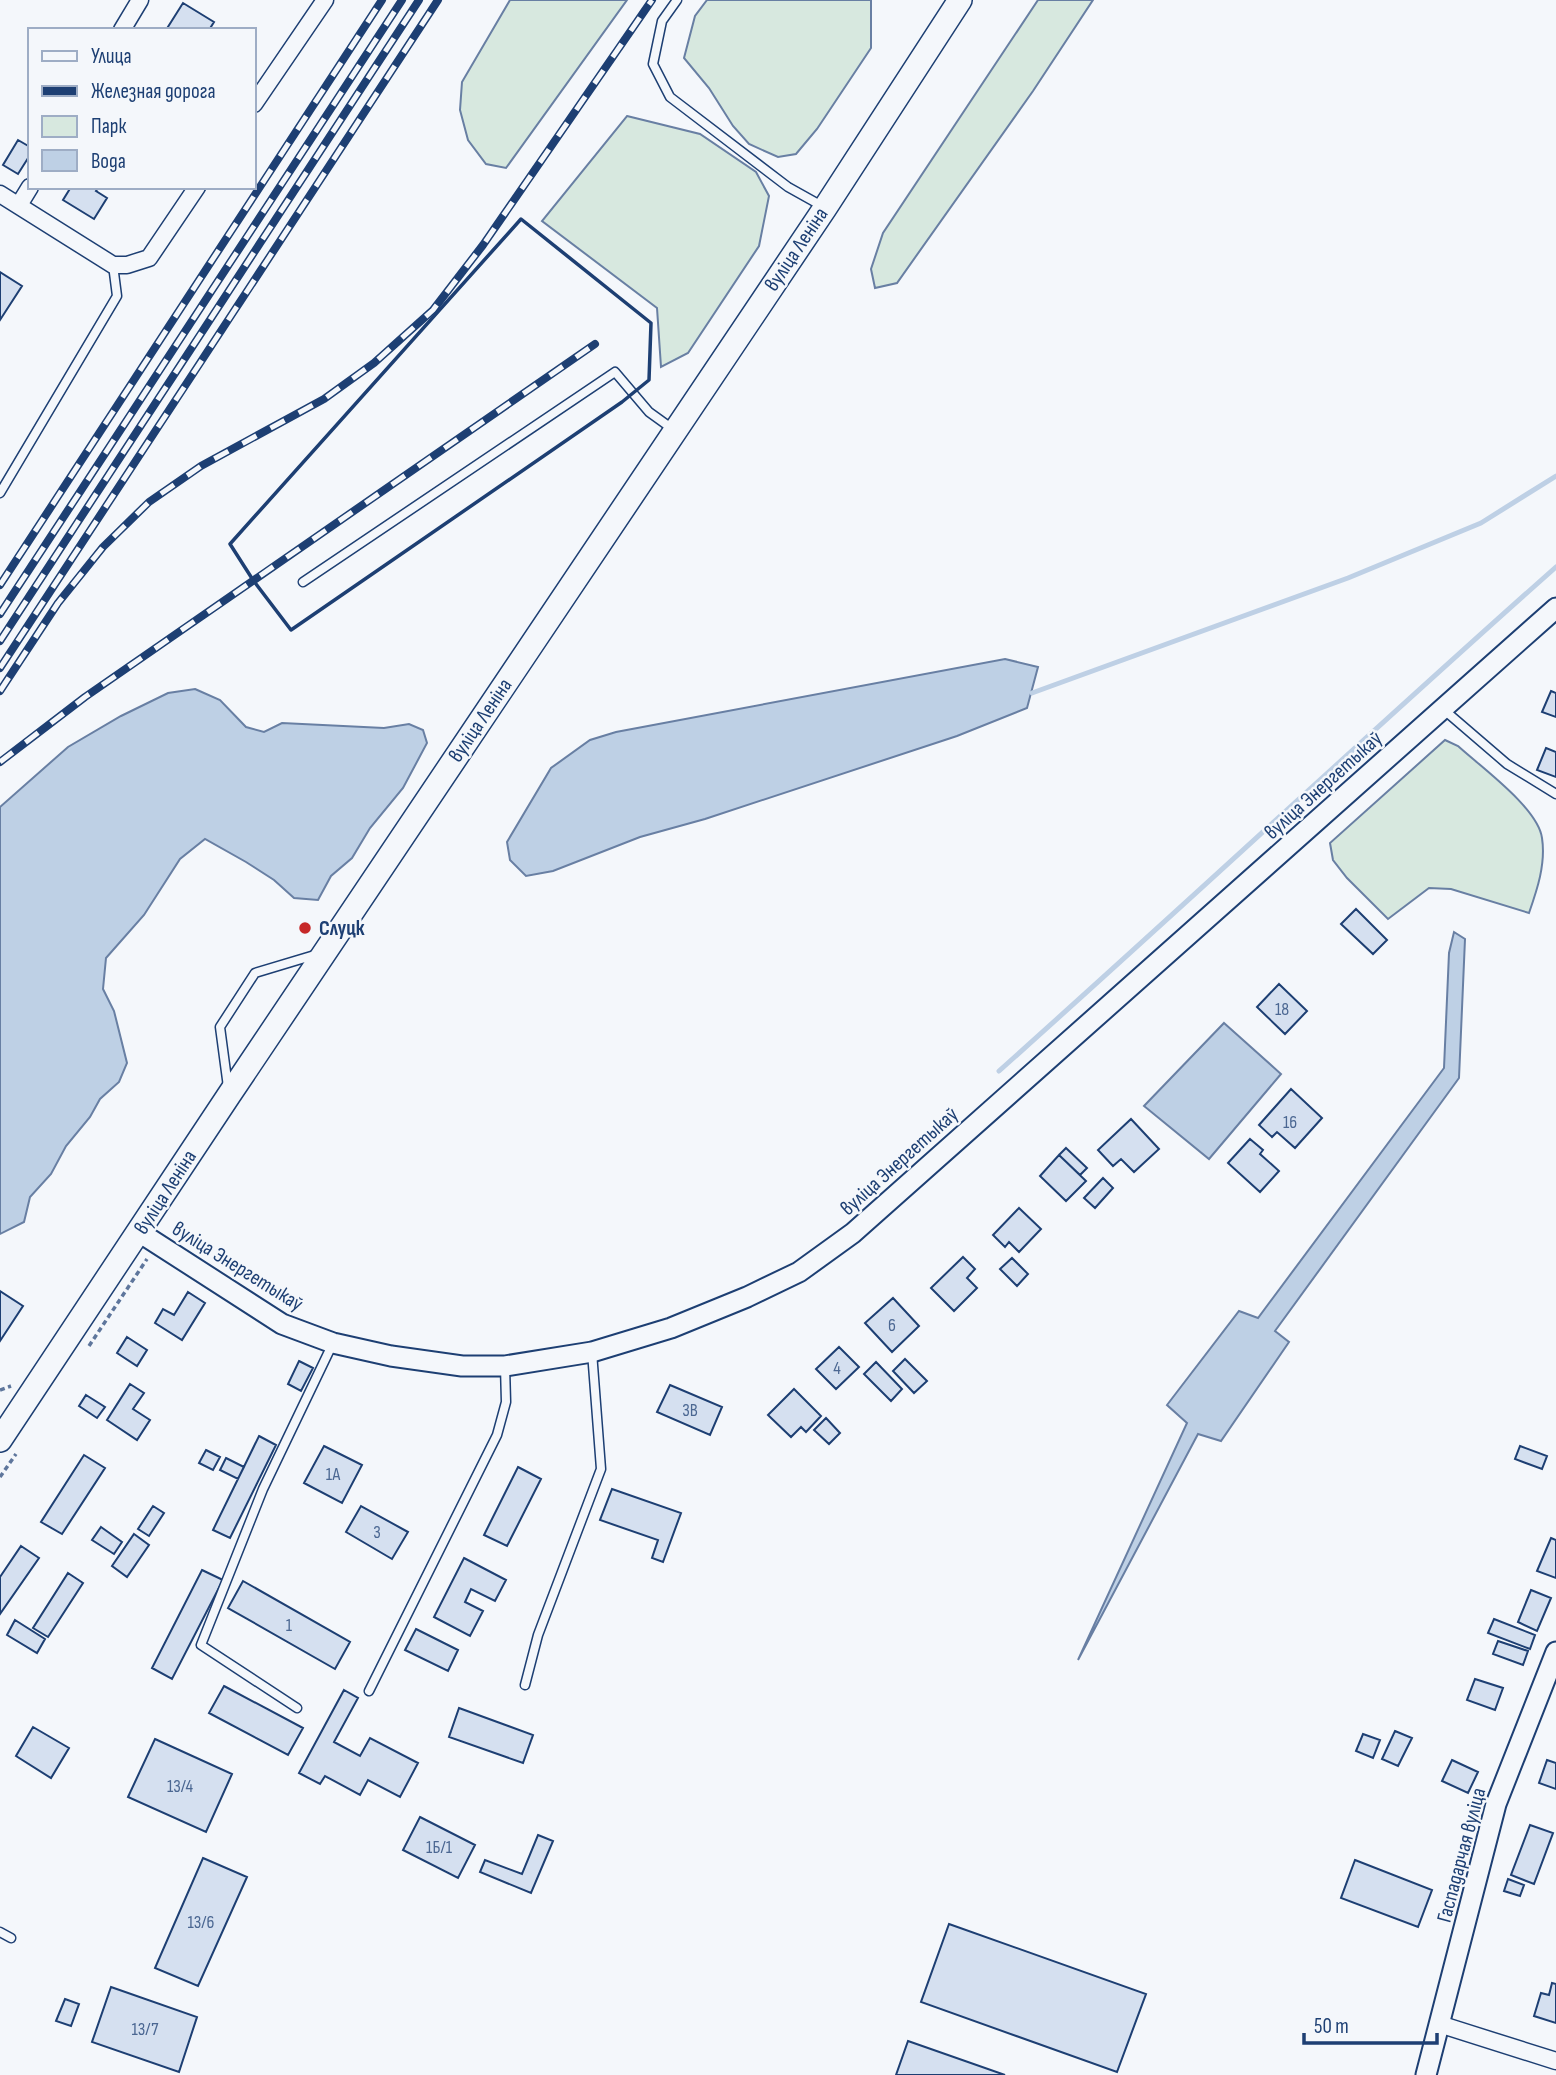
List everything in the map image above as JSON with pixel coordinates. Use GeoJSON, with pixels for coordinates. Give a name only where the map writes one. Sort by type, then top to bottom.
{"type":"FeatureCollection","features":[{"type":"Feature","properties":{"kind":"main road","name":"вуліца Леніна"},"geometry":{"type":"LineString","coordinates":[[3,1429],[139,1232],[825,208],[961,0]]}},
{"type":"Feature","properties":{"kind":"street"},"geometry":{"type":"LineString","coordinates":[[123,28],[140,0]]}},
{"type":"Feature","properties":{"kind":"street"},"geometry":{"type":"LineString","coordinates":[[256,101],[325,0]]}},
{"type":"Feature","properties":{"kind":"street"},"geometry":{"type":"LineString","coordinates":[[19,205],[29,189]]}},
{"type":"Feature","properties":{"kind":"street"},"geometry":{"type":"LineString","coordinates":[[0,194],[113,265],[127,265],[149,258],[196,189]]}},
{"type":"Feature","properties":{"kind":"street","name":"вуліца Энергетыкаў"},"geometry":{"type":"LineString","coordinates":[[139,1232],[282,1324],[333,1343],[391,1356],[462,1366],[505,1366],[592,1352],[671,1328],[747,1297],[799,1272],[853,1233],[1556,608]]}},
{"type":"Feature","properties":{"kind":"street","name":"Гаспадарчая вуліца"},"geometry":{"type":"LineString","coordinates":[[1426,2075],[1496,1804],[1556,1652]]}},
{"type":"Feature","properties":{"kind":"street"},"geometry":{"type":"LineString","coordinates":[[1439,2024],[1556,2061]]}},
{"type":"Feature","properties":{"kind":"lane"},"geometry":{"type":"LineString","coordinates":[[677,0],[662,21],[653,64],[670,97],[788,187],[825,208]]}},
{"type":"Feature","properties":{"kind":"lane"},"geometry":{"type":"LineString","coordinates":[[0,493],[117,296],[113,265]]}},
{"type":"Feature","properties":{"kind":"lane"},"geometry":{"type":"LineString","coordinates":[[303,582],[615,372],[649,412],[674,430]]}},
{"type":"Feature","properties":{"kind":"lane"},"geometry":{"type":"LineString","coordinates":[[1443,709],[1507,764],[1556,794]]}},
{"type":"Feature","properties":{"kind":"lane"},"geometry":{"type":"LineString","coordinates":[[229,1094],[220,1027],[255,973],[325,952]]}},
{"type":"Feature","properties":{"kind":"lane"},"geometry":{"type":"LineString","coordinates":[[297,1708],[201,1645],[263,1489],[333,1343]]}},
{"type":"Feature","properties":{"kind":"lane"},"geometry":{"type":"LineString","coordinates":[[525,1685],[538,1634],[601,1469],[592,1352]]}},
{"type":"Feature","properties":{"kind":"lane"},"geometry":{"type":"LineString","coordinates":[[369,1691],[497,1436],[506,1402],[505,1366]]}},
{"type":"Feature","properties":{"kind":"lane"},"geometry":{"type":"LineString","coordinates":[[0,1932],[11,1938]]}},
{"type":"Feature","properties":{"kind":"green space"},"geometry":{"type":"Polygon","coordinates":[[[510,0],[627,0],[506,168],[486,164],[468,140],[460,110],[462,82],[510,0]]]}},
{"type":"Feature","properties":{"kind":"green space"},"geometry":{"type":"Polygon","coordinates":[[[707,0],[871,0],[871,48],[817,129],[796,154],[778,157],[749,144],[684,58],[695,16],[707,0]]]}},
{"type":"Feature","properties":{"kind":"green space"},"geometry":{"type":"Polygon","coordinates":[[[1038,0],[1093,0],[1033,91],[897,283],[875,288],[871,269],[883,233],[1038,0]]]}},
{"type":"Feature","properties":{"kind":"green space"},"geometry":{"type":"Polygon","coordinates":[[[627,116],[700,134],[756,172],[769,196],[759,246],[688,353],[661,367],[657,308],[542,221],[627,116]]]}},
{"type":"Feature","properties":{"kind":"green space"},"geometry":{"type":"Polygon","coordinates":[[[1445,740],[1458,746],[1520,801],[1538,826],[1543,848],[1542,867],[1529,913],[1451,889],[1429,888],[1388,919],[1333,860],[1330,843],[1445,740]]]}},
{"type":"Feature","properties":{"kind":"water"},"geometry":{"type":"Polygon","coordinates":[[[1005,659],[1038,667],[1027,708],[957,736],[705,819],[640,837],[553,871],[526,876],[510,860],[507,842],[551,768],[590,740],[616,732],[1005,659]]]}},
{"type":"Feature","properties":{"kind":"water"},"geometry":{"type":"Polygon","coordinates":[[[195,689],[220,700],[246,727],[264,732],[282,723],[384,728],[409,724],[423,730],[427,743],[403,788],[370,828],[352,858],[331,876],[318,900],[294,898],[274,880],[205,839],[180,859],[144,915],[106,958],[103,989],[114,1011],[127,1063],[119,1082],[100,1099],[90,1117],[66,1146],[51,1174],[30,1197],[24,1222],[0,1234],[0,807],[68,747],[168,693],[195,689]]]}},
{"type":"Feature","properties":{"kind":"water"},"geometry":{"type":"Polygon","coordinates":[[[1454,932],[1465,939],[1459,1078],[1275,1331],[1289,1342],[1221,1441],[1198,1434],[1078,1660],[1187,1423],[1167,1405],[1239,1311],[1258,1318],[1444,1068],[1449,953],[1454,932]]]}},
{"type":"Feature","properties":{"kind":"water"},"geometry":{"type":"Polygon","coordinates":[[[1224,1023],[1281,1074],[1209,1159],[1144,1106],[1224,1023]]]}},
{"type":"Feature","properties":{"kind":"building"},"geometry":{"type":"Polygon","coordinates":[[[183,3],[214,22],[210,28],[167,28],[183,3]]]}},
{"type":"Feature","properties":{"kind":"building"},"geometry":{"type":"Polygon","coordinates":[[[18,140],[28,146],[28,158],[18,174],[3,165],[18,140]]]}},
{"type":"Feature","properties":{"kind":"building"},"geometry":{"type":"Polygon","coordinates":[[[70,189],[98,189],[96,191],[107,198],[94,219],[63,200],[70,189]]]}},
{"type":"Feature","properties":{"kind":"building"},"geometry":{"type":"Polygon","coordinates":[[[0,272],[22,286],[0,320],[0,272]]]}},
{"type":"Feature","properties":{"kind":"building"},"geometry":{"type":"Polygon","coordinates":[[[1551,691],[1556,693],[1556,717],[1542,712],[1551,691]]]}},
{"type":"Feature","properties":{"kind":"building"},"geometry":{"type":"Polygon","coordinates":[[[1546,748],[1556,752],[1556,777],[1537,770],[1546,748]]]}},
{"type":"Feature","properties":{"kind":"building"},"geometry":{"type":"Polygon","coordinates":[[[1356,909],[1387,940],[1373,954],[1341,924],[1356,909]]]}},
{"type":"Feature","properties":{"kind":"building"},"geometry":{"type":"Polygon","coordinates":[[[1279,984],[1307,1011],[1285,1034],[1257,1007],[1279,984]]]}},
{"type":"Feature","properties":{"kind":"building"},"geometry":{"type":"Polygon","coordinates":[[[1291,1089],[1322,1118],[1295,1148],[1277,1132],[1272,1137],[1259,1125],[1291,1089]]]}},
{"type":"Feature","properties":{"kind":"building"},"geometry":{"type":"Polygon","coordinates":[[[1131,1119],[1159,1149],[1134,1172],[1121,1159],[1113,1166],[1098,1150],[1131,1119]]]}},
{"type":"Feature","properties":{"kind":"building"},"geometry":{"type":"Polygon","coordinates":[[[1250,1139],[1263,1150],[1260,1154],[1279,1171],[1260,1192],[1228,1163],[1250,1139]]]}},
{"type":"Feature","properties":{"kind":"building"},"geometry":{"type":"Polygon","coordinates":[[[1066,1148],[1087,1168],[1080,1175],[1059,1155],[1066,1148]]]}},
{"type":"Feature","properties":{"kind":"building"},"geometry":{"type":"Polygon","coordinates":[[[1059,1155],[1086,1181],[1066,1201],[1040,1176],[1059,1155]]]}},
{"type":"Feature","properties":{"kind":"building"},"geometry":{"type":"Polygon","coordinates":[[[1103,1178],[1113,1188],[1095,1208],[1084,1198],[1103,1178]]]}},
{"type":"Feature","properties":{"kind":"building"},"geometry":{"type":"Polygon","coordinates":[[[1019,1208],[1041,1229],[1019,1252],[1009,1242],[1005,1247],[993,1235],[1019,1208]]]}},
{"type":"Feature","properties":{"kind":"building"},"geometry":{"type":"Polygon","coordinates":[[[963,1257],[975,1269],[967,1278],[977,1288],[954,1311],[931,1288],[963,1257]]]}},
{"type":"Feature","properties":{"kind":"building"},"geometry":{"type":"Polygon","coordinates":[[[1012,1258],[1028,1274],[1017,1286],[1000,1269],[1012,1258]]]}},
{"type":"Feature","properties":{"kind":"building"},"geometry":{"type":"Polygon","coordinates":[[[0,1291],[23,1306],[0,1341],[0,1291]]]}},
{"type":"Feature","properties":{"kind":"building"},"geometry":{"type":"Polygon","coordinates":[[[188,1292],[205,1303],[182,1340],[155,1323],[163,1309],[174,1315],[188,1292]]]}},
{"type":"Feature","properties":{"kind":"building"},"geometry":{"type":"Polygon","coordinates":[[[893,1298],[919,1326],[892,1352],[865,1323],[893,1298]]]}},
{"type":"Feature","properties":{"kind":"building"},"geometry":{"type":"Polygon","coordinates":[[[127,1337],[147,1350],[137,1366],[117,1353],[127,1337]]]}},
{"type":"Feature","properties":{"kind":"building"},"geometry":{"type":"Polygon","coordinates":[[[839,1347],[859,1367],[836,1389],[816,1369],[839,1347]]]}},
{"type":"Feature","properties":{"kind":"building"},"geometry":{"type":"Polygon","coordinates":[[[905,1359],[927,1381],[914,1393],[893,1371],[905,1359]]]}},
{"type":"Feature","properties":{"kind":"building"},"geometry":{"type":"Polygon","coordinates":[[[299,1361],[313,1368],[301,1391],[288,1384],[299,1361]]]}},
{"type":"Feature","properties":{"kind":"building"},"geometry":{"type":"Polygon","coordinates":[[[876,1362],[902,1389],[891,1401],[864,1374],[876,1362]]]}},
{"type":"Feature","properties":{"kind":"building"},"geometry":{"type":"Polygon","coordinates":[[[130,1384],[144,1393],[133,1409],[150,1420],[137,1440],[107,1420],[130,1384]]]}},
{"type":"Feature","properties":{"kind":"building"},"geometry":{"type":"Polygon","coordinates":[[[670,1385],[722,1407],[710,1435],[657,1412],[670,1385]]]}},
{"type":"Feature","properties":{"kind":"building"},"geometry":{"type":"Polygon","coordinates":[[[794,1389],[821,1416],[806,1432],[801,1427],[791,1437],[768,1415],[794,1389]]]}},
{"type":"Feature","properties":{"kind":"building"},"geometry":{"type":"Polygon","coordinates":[[[86,1395],[105,1407],[97,1418],[79,1406],[86,1395]]]}},
{"type":"Feature","properties":{"kind":"building"},"geometry":{"type":"Polygon","coordinates":[[[826,1418],[840,1433],[829,1444],[814,1430],[826,1418]]]}},
{"type":"Feature","properties":{"kind":"building"},"geometry":{"type":"Polygon","coordinates":[[[259,1436],[276,1445],[230,1538],[213,1530],[259,1436]]]}},
{"type":"Feature","properties":{"kind":"building"},"geometry":{"type":"Polygon","coordinates":[[[324,1446],[362,1465],[342,1503],[304,1483],[324,1446]]]}},
{"type":"Feature","properties":{"kind":"building"},"geometry":{"type":"Polygon","coordinates":[[[1520,1446],[1547,1456],[1542,1469],[1515,1459],[1520,1446]]]}},
{"type":"Feature","properties":{"kind":"building"},"geometry":{"type":"Polygon","coordinates":[[[206,1450],[220,1457],[213,1470],[199,1463],[206,1450]]]}},
{"type":"Feature","properties":{"kind":"building"},"geometry":{"type":"Polygon","coordinates":[[[84,1455],[105,1468],[62,1534],[41,1522],[84,1455]]]}},
{"type":"Feature","properties":{"kind":"building"},"geometry":{"type":"Polygon","coordinates":[[[226,1458],[244,1467],[238,1479],[220,1470],[226,1458]]]}},
{"type":"Feature","properties":{"kind":"building"},"geometry":{"type":"Polygon","coordinates":[[[518,1467],[541,1479],[507,1546],[484,1535],[518,1467]]]}},
{"type":"Feature","properties":{"kind":"building"},"geometry":{"type":"Polygon","coordinates":[[[612,1489],[681,1513],[663,1562],[652,1558],[658,1540],[600,1520],[612,1489]]]}},
{"type":"Feature","properties":{"kind":"building"},"geometry":{"type":"Polygon","coordinates":[[[153,1506],[164,1513],[149,1536],[138,1529],[153,1506]]]}},
{"type":"Feature","properties":{"kind":"building"},"geometry":{"type":"Polygon","coordinates":[[[361,1506],[408,1532],[392,1559],[346,1532],[361,1506]]]}},
{"type":"Feature","properties":{"kind":"building"},"geometry":{"type":"Polygon","coordinates":[[[101,1527],[122,1542],[114,1554],[92,1540],[101,1527]]]}},
{"type":"Feature","properties":{"kind":"building"},"geometry":{"type":"Polygon","coordinates":[[[134,1534],[149,1545],[127,1577],[112,1566],[134,1534]]]}},
{"type":"Feature","properties":{"kind":"building"},"geometry":{"type":"Polygon","coordinates":[[[1551,1538],[1556,1540],[1556,1578],[1537,1571],[1551,1538]]]}},
{"type":"Feature","properties":{"kind":"building"},"geometry":{"type":"Polygon","coordinates":[[[21,1546],[39,1558],[0,1614],[0,1577],[21,1546]]]}},
{"type":"Feature","properties":{"kind":"building"},"geometry":{"type":"Polygon","coordinates":[[[464,1558],[506,1580],[495,1601],[471,1589],[465,1602],[483,1611],[470,1636],[434,1617],[464,1558]]]}},
{"type":"Feature","properties":{"kind":"building"},"geometry":{"type":"Polygon","coordinates":[[[202,1570],[223,1580],[172,1679],[152,1668],[202,1570]]]}},
{"type":"Feature","properties":{"kind":"building"},"geometry":{"type":"Polygon","coordinates":[[[68,1573],[83,1583],[48,1637],[33,1628],[68,1573]]]}},
{"type":"Feature","properties":{"kind":"building"},"geometry":{"type":"Polygon","coordinates":[[[243,1581],[350,1642],[335,1669],[228,1608],[243,1581]]]}},
{"type":"Feature","properties":{"kind":"building"},"geometry":{"type":"Polygon","coordinates":[[[1531,1590],[1551,1598],[1537,1631],[1518,1622],[1531,1590]]]}},
{"type":"Feature","properties":{"kind":"building"},"geometry":{"type":"Polygon","coordinates":[[[1494,1619],[1535,1635],[1530,1649],[1488,1633],[1494,1619]]]}},
{"type":"Feature","properties":{"kind":"building"},"geometry":{"type":"Polygon","coordinates":[[[15,1620],[45,1639],[37,1653],[7,1635],[15,1620]]]}},
{"type":"Feature","properties":{"kind":"building"},"geometry":{"type":"Polygon","coordinates":[[[416,1629],[458,1650],[448,1671],[405,1650],[416,1629]]]}},
{"type":"Feature","properties":{"kind":"building"},"geometry":{"type":"Polygon","coordinates":[[[1498,1641],[1528,1651],[1523,1665],[1493,1654],[1498,1641]]]}},
{"type":"Feature","properties":{"kind":"building"},"geometry":{"type":"Polygon","coordinates":[[[1475,1679],[1503,1688],[1495,1710],[1467,1700],[1475,1679]]]}},
{"type":"Feature","properties":{"kind":"building"},"geometry":{"type":"Polygon","coordinates":[[[224,1686],[303,1728],[288,1755],[209,1713],[224,1686]]]}},
{"type":"Feature","properties":{"kind":"building"},"geometry":{"type":"Polygon","coordinates":[[[344,1690],[358,1698],[334,1742],[360,1756],[370,1738],[418,1763],[400,1797],[368,1780],[360,1795],[325,1776],[320,1784],[299,1773],[344,1690]]]}},
{"type":"Feature","properties":{"kind":"building"},"geometry":{"type":"Polygon","coordinates":[[[459,1708],[533,1735],[523,1763],[449,1737],[459,1708]]]}},
{"type":"Feature","properties":{"kind":"building"},"geometry":{"type":"Polygon","coordinates":[[[33,1727],[69,1748],[51,1778],[16,1756],[33,1727]]]}},
{"type":"Feature","properties":{"kind":"building"},"geometry":{"type":"Polygon","coordinates":[[[1395,1731],[1412,1738],[1398,1766],[1382,1759],[1395,1731]]]}},
{"type":"Feature","properties":{"kind":"building"},"geometry":{"type":"Polygon","coordinates":[[[1363,1734],[1380,1740],[1373,1758],[1356,1751],[1363,1734]]]}},
{"type":"Feature","properties":{"kind":"building"},"geometry":{"type":"Polygon","coordinates":[[[155,1739],[232,1774],[206,1832],[128,1797],[155,1739]]]}},
{"type":"Feature","properties":{"kind":"building"},"geometry":{"type":"Polygon","coordinates":[[[1452,1760],[1478,1772],[1468,1793],[1442,1781],[1452,1760]]]}},
{"type":"Feature","properties":{"kind":"building"},"geometry":{"type":"Polygon","coordinates":[[[1547,1760],[1556,1763],[1556,1789],[1539,1783],[1547,1760]]]}},
{"type":"Feature","properties":{"kind":"building"},"geometry":{"type":"Polygon","coordinates":[[[420,1817],[475,1845],[458,1878],[403,1850],[420,1817]]]}},
{"type":"Feature","properties":{"kind":"building"},"geometry":{"type":"Polygon","coordinates":[[[1530,1825],[1553,1833],[1534,1884],[1511,1875],[1530,1825]]]}},
{"type":"Feature","properties":{"kind":"building"},"geometry":{"type":"Polygon","coordinates":[[[538,1835],[553,1841],[531,1893],[480,1872],[485,1860],[522,1874],[538,1835]]]}},
{"type":"Feature","properties":{"kind":"building"},"geometry":{"type":"Polygon","coordinates":[[[203,1858],[247,1877],[198,1986],[155,1968],[203,1858]]]}},
{"type":"Feature","properties":{"kind":"building"},"geometry":{"type":"Polygon","coordinates":[[[1355,1860],[1432,1890],[1418,1927],[1341,1898],[1355,1860]]]}},
{"type":"Feature","properties":{"kind":"building"},"geometry":{"type":"Polygon","coordinates":[[[1508,1879],[1524,1885],[1520,1896],[1504,1891],[1508,1879]]]}},
{"type":"Feature","properties":{"kind":"building"},"geometry":{"type":"Polygon","coordinates":[[[949,1924],[1146,1994],[1117,2072],[921,2002],[949,1924]]]}},
{"type":"Feature","properties":{"kind":"building"},"geometry":{"type":"Polygon","coordinates":[[[1552,1983],[1556,1984],[1556,2023],[1534,2016],[1541,1993],[1549,1995],[1552,1983]]]}},
{"type":"Feature","properties":{"kind":"building"},"geometry":{"type":"Polygon","coordinates":[[[111,1987],[197,2017],[179,2072],[92,2042],[111,1987]]]}},
{"type":"Feature","properties":{"kind":"building"},"geometry":{"type":"Polygon","coordinates":[[[65,1999],[79,2004],[71,2026],[56,2021],[65,1999]]]}},
{"type":"Feature","properties":{"kind":"building"},"geometry":{"type":"Polygon","coordinates":[[[908,2041],[1005,2075],[896,2075],[908,2041]]]}},
{"type":"Feature","properties":{"kind":"waterway"},"geometry":{"type":"LineString","coordinates":[[1032,693],[1348,578],[1481,523],[1556,476]]}},
{"type":"Feature","properties":{"kind":"waterway"},"geometry":{"type":"LineString","coordinates":[[999,1071],[1556,567]]}},
{"type":"Feature","properties":{"kind":"railway"},"geometry":{"type":"LineString","coordinates":[[0,585],[382,0]]}},
{"type":"Feature","properties":{"kind":"railway"},"geometry":{"type":"LineString","coordinates":[[0,614],[402,0]]}},
{"type":"Feature","properties":{"kind":"railway"},"geometry":{"type":"LineString","coordinates":[[0,641],[419,0]]}},
{"type":"Feature","properties":{"kind":"railway"},"geometry":{"type":"LineString","coordinates":[[0,668],[438,0]]}},
{"type":"Feature","properties":{"kind":"railway"},"geometry":{"type":"LineString","coordinates":[[0,691],[58,603],[103,547],[149,502],[201,466],[324,399],[374,363],[433,310],[483,245],[652,0]]}},
{"type":"Feature","properties":{"kind":"railway"},"geometry":{"type":"LineString","coordinates":[[0,762],[85,697],[595,344]]}},
{"type":"Feature","properties":{"kind":"wall"},"geometry":{"type":"LineString","coordinates":[[521,219],[651,323],[649,380],[622,402],[291,630],[230,544],[521,219]]}},
{"type":"Feature","properties":{"kind":"place","name":"Слуцк"},"geometry":{"type":"Point","coordinates":[305,928]}}]}
